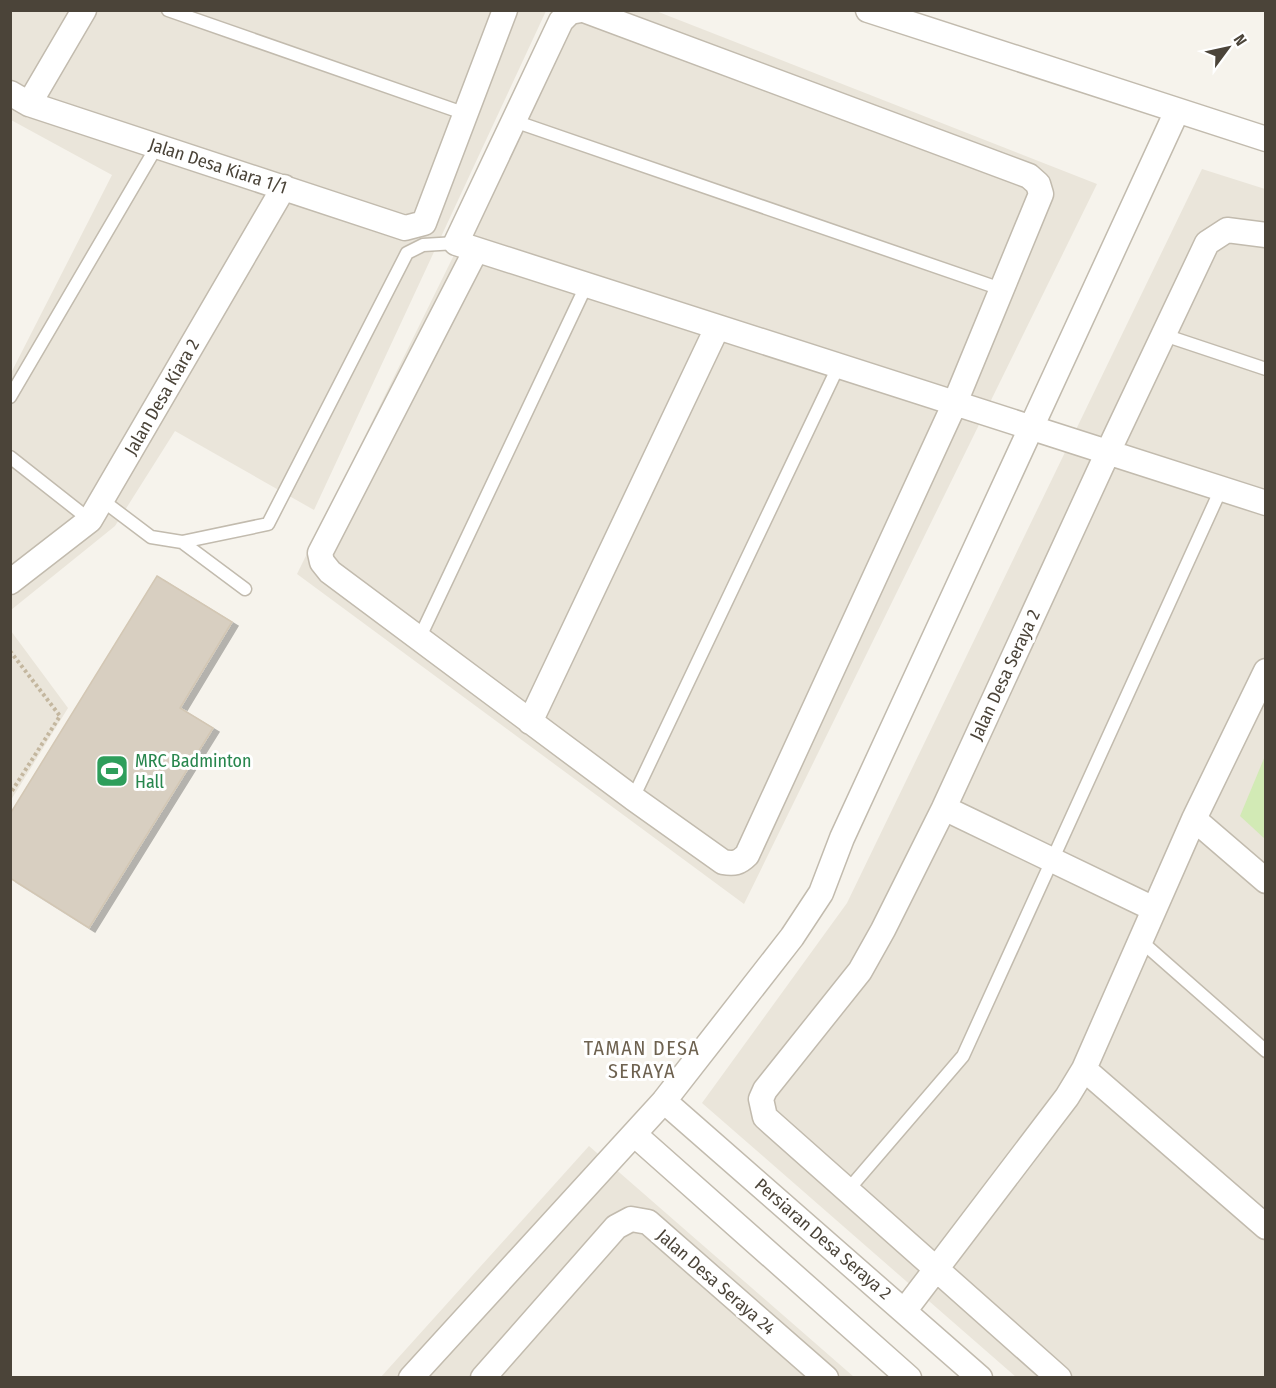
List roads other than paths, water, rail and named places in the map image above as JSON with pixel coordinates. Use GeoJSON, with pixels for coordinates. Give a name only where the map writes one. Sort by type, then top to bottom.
{"type":"FeatureCollection","features":[{"type":"Feature","properties":{"kind":"street"},"geometry":{"type":"LineString","coordinates":[[20,99],[84,10]]}},
{"type":"Feature","properties":{"kind":"street"},"geometry":{"type":"LineString","coordinates":[[466,114],[505,10]]}},
{"type":"Feature","properties":{"kind":"street"},"geometry":{"type":"LineString","coordinates":[[582,10],[1029,176],[1038,184],[1041,194],[954,405],[747,855],[733,864],[723,862],[633,798],[330,572],[322,561],[320,553],[466,247],[514,121],[561,21],[570,12],[582,10]]}},
{"type":"Feature","properties":{"kind":"street"},"geometry":{"type":"LineString","coordinates":[[868,10],[1266,139]]}},
{"type":"Feature","properties":{"kind":"street","name":"Jalan Desa Kiara 1/1"},"geometry":{"type":"LineString","coordinates":[[20,99],[405,228],[424,223],[466,114]]}},
{"type":"Feature","properties":{"kind":"street"},"geometry":{"type":"LineString","coordinates":[[415,1376],[664,1101],[792,937],[821,893],[842,838],[1177,111]]}},
{"type":"Feature","properties":{"kind":"street","name":"Jalan Desa Kiara 2"},"geometry":{"type":"LineString","coordinates":[[10,582],[96,510],[284,187]]}},
{"type":"Feature","properties":{"kind":"street","name":"Jalan Desa Seraya 2"},"geometry":{"type":"LineString","coordinates":[[848,1190],[765,1117],[761,1108],[765,1090],[860,971],[944,808],[1107,454],[1208,243],[1227,230],[1266,235]]}},
{"type":"Feature","properties":{"kind":"street"},"geometry":{"type":"LineString","coordinates":[[466,247],[1031,430],[1266,503]]}},
{"type":"Feature","properties":{"kind":"street"},"geometry":{"type":"LineString","coordinates":[[530,722],[717,328]]}},
{"type":"Feature","properties":{"kind":"street"},"geometry":{"type":"LineString","coordinates":[[905,1310],[937,1271],[1067,1097],[1084,1069],[1142,942],[1194,819],[1266,671]]}},
{"type":"Feature","properties":{"kind":"street"},"geometry":{"type":"LineString","coordinates":[[944,808],[1154,909]]}},
{"type":"Feature","properties":{"kind":"street"},"geometry":{"type":"LineString","coordinates":[[1194,819],[1266,881]]}},
{"type":"Feature","properties":{"kind":"street"},"geometry":{"type":"LineString","coordinates":[[1084,1069],[1266,1227]]}},
{"type":"Feature","properties":{"kind":"street","name":"Persiaran Desa Seraya 2"},"geometry":{"type":"LineString","coordinates":[[664,1101],[980,1377]]}},
{"type":"Feature","properties":{"kind":"street"},"geometry":{"type":"LineString","coordinates":[[634,1134],[909,1377]]}},
{"type":"Feature","properties":{"kind":"street"},"geometry":{"type":"LineString","coordinates":[[848,1190],[1059,1377]]}},
{"type":"Feature","properties":{"kind":"street","name":"Jalan Desa Seraya 24"},"geometry":{"type":"LineString","coordinates":[[483,1377],[616,1227],[631,1219],[648,1222],[825,1377]]}},
{"type":"Feature","properties":{"kind":"lane"},"geometry":{"type":"LineString","coordinates":[[168,10],[466,114]]}},
{"type":"Feature","properties":{"kind":"lane"},"geometry":{"type":"LineString","coordinates":[[514,121],[1001,289]]}},
{"type":"Feature","properties":{"kind":"lane"},"geometry":{"type":"LineString","coordinates":[[10,397],[157,146]]}},
{"type":"Feature","properties":{"kind":"lane"},"geometry":{"type":"LineString","coordinates":[[10,457],[96,510],[151,537],[182,542],[268,524],[407,253],[423,245],[466,247]]}},
{"type":"Feature","properties":{"kind":"lane"},"geometry":{"type":"LineString","coordinates":[[419,639],[586,286]]}},
{"type":"Feature","properties":{"kind":"lane"},"geometry":{"type":"LineString","coordinates":[[1164,335],[1266,369]]}},
{"type":"Feature","properties":{"kind":"lane"},"geometry":{"type":"LineString","coordinates":[[633,798],[838,367]]}},
{"type":"Feature","properties":{"kind":"lane"},"geometry":{"type":"LineString","coordinates":[[848,1190],[963,1056],[1054,861],[1221,489]]}},
{"type":"Feature","properties":{"kind":"lane"},"geometry":{"type":"LineString","coordinates":[[182,542],[245,590]]}},
{"type":"Feature","properties":{"kind":"lane"},"geometry":{"type":"LineString","coordinates":[[1142,942],[1266,1051]]}},
{"type":"Feature","properties":{"kind":"place","name":"MRC Badminton Hall"},"geometry":{"type":"Point","coordinates":[112,771]}},
{"type":"Feature","properties":{"kind":"district","name":"TAMAN DESA SERAYA"},"geometry":{"type":"Point","coordinates":[642,1060]}}]}
